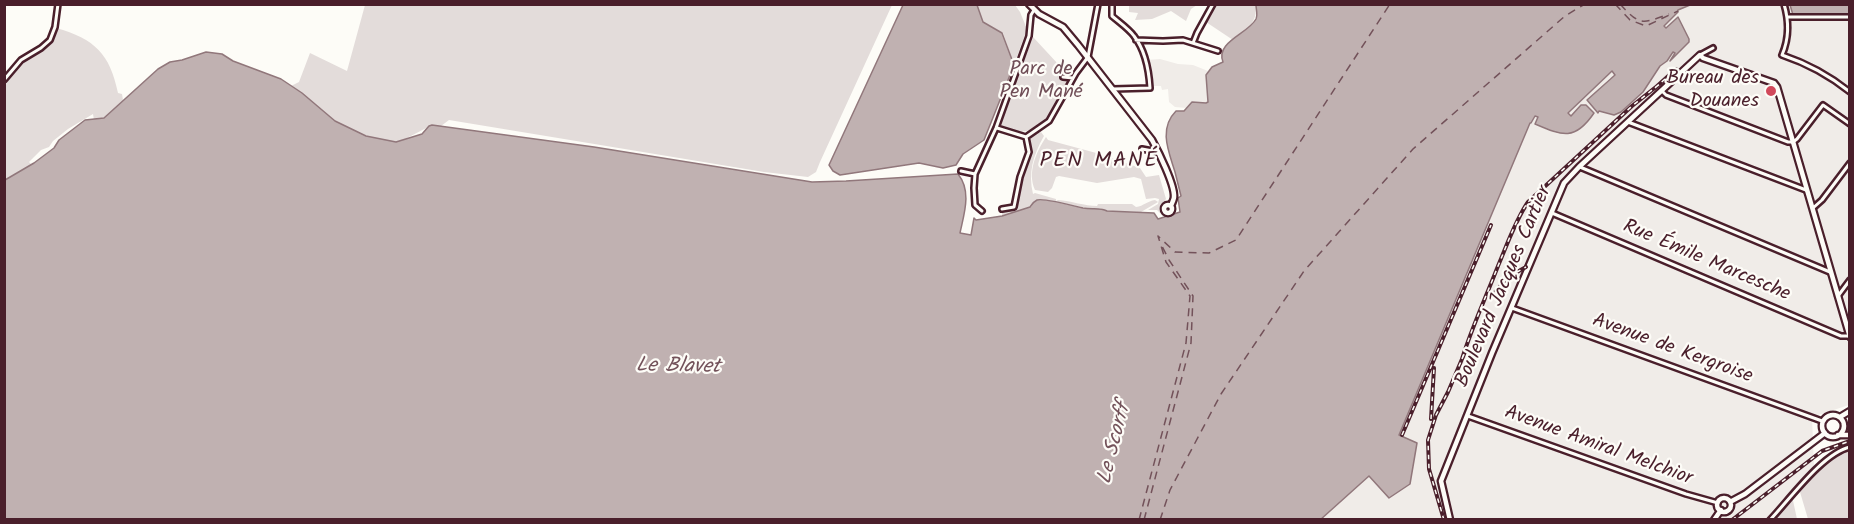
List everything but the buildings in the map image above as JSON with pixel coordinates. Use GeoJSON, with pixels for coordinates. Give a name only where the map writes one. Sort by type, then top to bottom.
{"type":"FeatureCollection","features":[{"type":"Feature","properties":{"kind":"street"},"geometry":{"type":"LineString","coordinates":[[4,80],[21,60],[50,40],[55,27],[58,4]]}},
{"type":"Feature","properties":{"kind":"street"},"geometry":{"type":"LineString","coordinates":[[1029,4],[1063,27],[1159,152],[1174,193],[1171,206]]}},
{"type":"Feature","properties":{"kind":"street"},"geometry":{"type":"LineString","coordinates":[[1026,137],[1049,121],[1088,57],[1098,4]]}},
{"type":"Feature","properties":{"kind":"street"},"geometry":{"type":"LineString","coordinates":[[1112,4],[1112,16],[1137,40],[1146,63],[1150,88],[1112,89]]}},
{"type":"Feature","properties":{"kind":"street"},"geometry":{"type":"LineString","coordinates":[[1193,43],[1213,4]]}},
{"type":"Feature","properties":{"kind":"street"},"geometry":{"type":"LineString","coordinates":[[1784,4],[1787,17],[1787,44],[1782,55],[1794,59],[1850,92]]}},
{"type":"Feature","properties":{"kind":"street"},"geometry":{"type":"LineString","coordinates":[[982,211],[975,205],[975,174],[996,128],[1029,36],[1031,15],[1034,9]]}},
{"type":"Feature","properties":{"kind":"street"},"geometry":{"type":"LineString","coordinates":[[1787,17],[1850,17]]}},
{"type":"Feature","properties":{"kind":"street"},"geometry":{"type":"LineString","coordinates":[[1137,40],[1163,42],[1177,39],[1218,51]]}},
{"type":"Feature","properties":{"kind":"street"},"geometry":{"type":"LineString","coordinates":[[1713,48],[1700,55],[1773,83],[1777,87],[1849,337]]}},
{"type":"Feature","properties":{"kind":"street","name":"Boulevard Jacques Cartier"},"geometry":{"type":"LineString","coordinates":[[1450,519],[1441,481],[1564,183],[1700,55]]}},
{"type":"Feature","properties":{"kind":"street"},"geometry":{"type":"LineString","coordinates":[[1063,77],[1074,78]]}},
{"type":"Feature","properties":{"kind":"street"},"geometry":{"type":"LineString","coordinates":[[1662,91],[1666,95],[1793,142]]}},
{"type":"Feature","properties":{"kind":"street"},"geometry":{"type":"LineString","coordinates":[[1793,142],[1823,105],[1850,124]]}},
{"type":"Feature","properties":{"kind":"street"},"geometry":{"type":"LineString","coordinates":[[1628,122],[1806,190]]}},
{"type":"Feature","properties":{"kind":"street"},"geometry":{"type":"LineString","coordinates":[[996,128],[1026,137]]}},
{"type":"Feature","properties":{"kind":"street"},"geometry":{"type":"LineString","coordinates":[[1002,209],[1014,207],[1020,177],[1029,152],[1026,137]]}},
{"type":"Feature","properties":{"kind":"street"},"geometry":{"type":"LineString","coordinates":[[1142,149],[1159,152]]}},
{"type":"Feature","properties":{"kind":"street"},"geometry":{"type":"LineString","coordinates":[[1812,210],[1850,163]]}},
{"type":"Feature","properties":{"kind":"street"},"geometry":{"type":"LineString","coordinates":[[1579,167],[1830,272]]}},
{"type":"Feature","properties":{"kind":"street"},"geometry":{"type":"LineString","coordinates":[[961,171],[975,174]]}},
{"type":"Feature","properties":{"kind":"street","name":"Rue Émile Marcesche"},"geometry":{"type":"LineString","coordinates":[[1552,213],[1841,336],[1849,337]]}},
{"type":"Feature","properties":{"kind":"street"},"geometry":{"type":"LineString","coordinates":[[1838,296],[1850,280]]}},
{"type":"Feature","properties":{"kind":"street","name":"Avenue de Kergroise"},"geometry":{"type":"LineString","coordinates":[[1512,308],[1822,421]]}},
{"type":"Feature","properties":{"kind":"street"},"geometry":{"type":"LineString","coordinates":[[1850,411],[1840,417],[1830,414],[1822,421],[1825,434],[1831,437],[1850,433]]}},
{"type":"Feature","properties":{"kind":"street","name":"Avenue Amiral Melchior"},"geometry":{"type":"LineString","coordinates":[[1468,416],[1686,494],[1718,503]]}},
{"type":"Feature","properties":{"kind":"street"},"geometry":{"type":"LineString","coordinates":[[1840,417],[1844,427],[1850,433]]}},
{"type":"Feature","properties":{"kind":"street"},"geometry":{"type":"LineString","coordinates":[[1839,435],[1844,427]]}},
{"type":"Feature","properties":{"kind":"street"},"geometry":{"type":"LineString","coordinates":[[1721,510],[1728,510],[1730,502],[1745,494],[1825,434]]}},
{"type":"Feature","properties":{"kind":"street"},"geometry":{"type":"LineString","coordinates":[[1770,519],[1834,452],[1850,447]]}},
{"type":"Feature","properties":{"kind":"street"},"geometry":{"type":"LineString","coordinates":[[1721,510],[1718,503],[1720,500],[1724,498],[1730,502]]}},
{"type":"Feature","properties":{"kind":"street"},"geometry":{"type":"LineString","coordinates":[[1714,519],[1721,510]]}},
{"type":"Feature","properties":{"kind":"shaded area"},"geometry":{"type":"Polygon","coordinates":[[[1690,5],[1790,5],[1793,15],[1849,15],[1849,405],[1812,417],[1814,467],[1766,519],[1320,520],[1369,476],[1410,483],[1417,443],[1399,435],[1534,116],[1538,117],[1535,125],[1559,134],[1593,113],[1586,105],[1571,116],[1568,114],[1612,71],[1643,92],[1673,51],[1675,53],[1670,60],[1689,39],[1677,17],[1666,28],[1664,26],[1678,13],[1677,10],[1690,5]],[[1611,79],[1588,98],[1597,112],[1611,79]]]}},
{"type":"Feature","properties":{"kind":"shaded area"},"geometry":{"type":"Polygon","coordinates":[[[1160,59],[1193,65],[1208,71],[1206,75],[1208,102],[1192,102],[1187,108],[1175,107],[1169,102],[1168,89],[1162,90],[1161,86],[1151,86],[1146,60],[1160,59]]]}},
{"type":"Feature","properties":{"kind":"green space"},"geometry":{"type":"Polygon","coordinates":[[[1129,4],[1197,5],[1191,9],[1186,21],[1171,11],[1152,19],[1135,20],[1138,13],[1129,12],[1129,4]]]}},
{"type":"Feature","properties":{"kind":"green space"},"geometry":{"type":"Polygon","coordinates":[[[365,5],[892,5],[816,172],[808,177],[764,172],[449,120],[441,126],[432,125],[395,142],[366,136],[336,122],[5,308],[5,86],[26,58],[45,46],[56,28],[81,37],[99,50],[110,68],[118,93],[122,94],[123,100],[170,62],[206,52],[222,54],[233,61],[281,79],[291,86],[299,82],[310,53],[347,71],[365,5]],[[93,114],[68,129],[29,162],[34,163],[54,148],[59,140],[85,120],[94,120],[93,114]]]}},
{"type":"Feature","properties":{"kind":"green space"},"geometry":{"type":"Polygon","coordinates":[[[977,5],[1015,5],[1020,12],[1027,29],[1014,65],[1003,33],[983,22],[977,5]]]}},
{"type":"Feature","properties":{"kind":"green space"},"geometry":{"type":"Polygon","coordinates":[[[1215,5],[1256,5],[1255,17],[1250,26],[1233,40],[1206,22],[1215,5]]]}},
{"type":"Feature","properties":{"kind":"green space","name":"Parc de Pen Mané"},"geometry":{"type":"Polygon","coordinates":[[[1033,37],[1071,78],[1053,111],[1038,127],[1028,131],[1003,128],[1000,122],[1033,37]]]}},
{"type":"Feature","properties":{"kind":"green space"},"geometry":{"type":"Polygon","coordinates":[[[1041,132],[1044,136],[1034,157],[1031,171],[1033,194],[1056,199],[1056,201],[1092,206],[1132,204],[1136,207],[1155,200],[1158,202],[1141,212],[1107,211],[1101,208],[1092,209],[1061,203],[1030,207],[1002,216],[1002,209],[1016,207],[1021,175],[1031,153],[1030,136],[1041,132]]]}},
{"type":"Feature","properties":{"kind":"green space"},"geometry":{"type":"Polygon","coordinates":[[[1046,137],[1048,140],[1140,168],[1146,177],[1159,175],[1166,199],[1159,209],[1161,214],[1157,210],[1148,210],[1158,204],[1159,199],[1146,199],[1141,179],[1134,177],[1097,183],[1059,176],[1056,177],[1048,192],[1035,190],[1032,170],[1046,137]]]}},
{"type":"Feature","properties":{"kind":"green space"},"geometry":{"type":"Polygon","coordinates":[[[1849,450],[1849,519],[1808,519],[1800,492],[1828,462],[1849,450]]]}},
{"type":"Feature","properties":{"kind":"green space"},"geometry":{"type":"Polygon","coordinates":[[[1792,496],[1797,519],[1770,520],[1792,496]]]}},
{"type":"Feature","properties":{"kind":"water"},"geometry":{"type":"Polygon","coordinates":[[[903,5],[977,5],[983,22],[1002,33],[1014,65],[984,140],[963,154],[956,165],[943,168],[919,163],[840,175],[829,165],[903,5]]]}},
{"type":"Feature","properties":{"kind":"water"},"geometry":{"type":"Polygon","coordinates":[[[1256,5],[1690,5],[1678,10],[1664,26],[1666,28],[1678,17],[1689,42],[1670,61],[1675,53],[1673,52],[1660,66],[1643,92],[1621,112],[1614,115],[1599,111],[1598,113],[1587,100],[1615,75],[1612,71],[1568,113],[1571,116],[1581,105],[1586,105],[1594,113],[1581,128],[1568,133],[1553,131],[1535,124],[1538,117],[1535,116],[1530,123],[1399,435],[1417,443],[1410,484],[1389,498],[1369,476],[1320,520],[5,519],[5,180],[54,148],[59,140],[85,120],[104,118],[158,69],[170,62],[206,52],[222,54],[233,61],[281,79],[302,93],[335,121],[366,136],[396,142],[422,134],[432,125],[594,147],[812,182],[958,174],[966,195],[960,233],[971,235],[974,218],[976,220],[1002,216],[1030,207],[1037,200],[1107,211],[1154,213],[1158,219],[1180,212],[1178,198],[1181,196],[1166,141],[1167,125],[1176,111],[1184,111],[1192,102],[1208,102],[1206,75],[1212,67],[1223,62],[1222,55],[1228,44],[1256,19],[1256,5]]]}},
{"type":"Feature","properties":{"kind":"water"},"geometry":{"type":"Polygon","coordinates":[[[1790,5],[1849,5],[1849,15],[1793,15],[1790,5]]]}},
{"type":"Feature","properties":{"kind":"ferry route"},"geometry":{"type":"LineString","coordinates":[[1139,520],[1186,343],[1190,296],[1166,262],[1158,236],[1175,252],[1209,253],[1236,240],[1390,4]]}},
{"type":"Feature","properties":{"kind":"ferry route"},"geometry":{"type":"LineString","coordinates":[[1160,520],[1170,490],[1221,394],[1304,271],[1413,149],[1565,16],[1585,4]]}},
{"type":"Feature","properties":{"kind":"ferry route"},"geometry":{"type":"LineString","coordinates":[[1615,4],[1630,20],[1646,26],[1678,11]]}},
{"type":"Feature","properties":{"kind":"ferry route"},"geometry":{"type":"LineString","coordinates":[[1620,4],[1632,16],[1642,21],[1669,14]]}},
{"type":"Feature","properties":{"kind":"ferry route"},"geometry":{"type":"LineString","coordinates":[[1144,520],[1191,343],[1193,296],[1160,242]]}},
{"type":"Feature","properties":{"kind":"railway"},"geometry":{"type":"LineString","coordinates":[[1655,88],[1676,69]]}},
{"type":"Feature","properties":{"kind":"railway"},"geometry":{"type":"LineString","coordinates":[[1462,359],[1512,233],[1528,202],[1632,106],[1661,83]]}},
{"type":"Feature","properties":{"kind":"railway"},"geometry":{"type":"LineString","coordinates":[[1402,435],[1491,225]]}},
{"type":"Feature","properties":{"kind":"railway"},"geometry":{"type":"LineString","coordinates":[[1491,297],[1508,277],[1526,267]]}},
{"type":"Feature","properties":{"kind":"railway"},"geometry":{"type":"LineString","coordinates":[[1444,520],[1429,469],[1428,440],[1436,415],[1465,352]]}},
{"type":"Feature","properties":{"kind":"railway"},"geometry":{"type":"LineString","coordinates":[[1431,419],[1434,368]]}},
{"type":"Feature","properties":{"kind":"railway"},"geometry":{"type":"LineString","coordinates":[[1732,520],[1822,451],[1850,441]]}},
{"type":"Feature","properties":{"kind":"place","name":"Bureau des Douanes"},"geometry":{"type":"Point","coordinates":[1771,91]}},
{"type":"Feature","properties":{"kind":"district","name":"PEN MANÉ"},"geometry":{"type":"Point","coordinates":[1099,162]}},
{"type":"Feature","properties":{"kind":"water label","name":"Le Blavet"},"geometry":{"type":"Point","coordinates":[678,368]}},
{"type":"Feature","properties":{"kind":"water label","name":"Le Scorff"},"geometry":{"type":"Point","coordinates":[1116,444]}}]}
